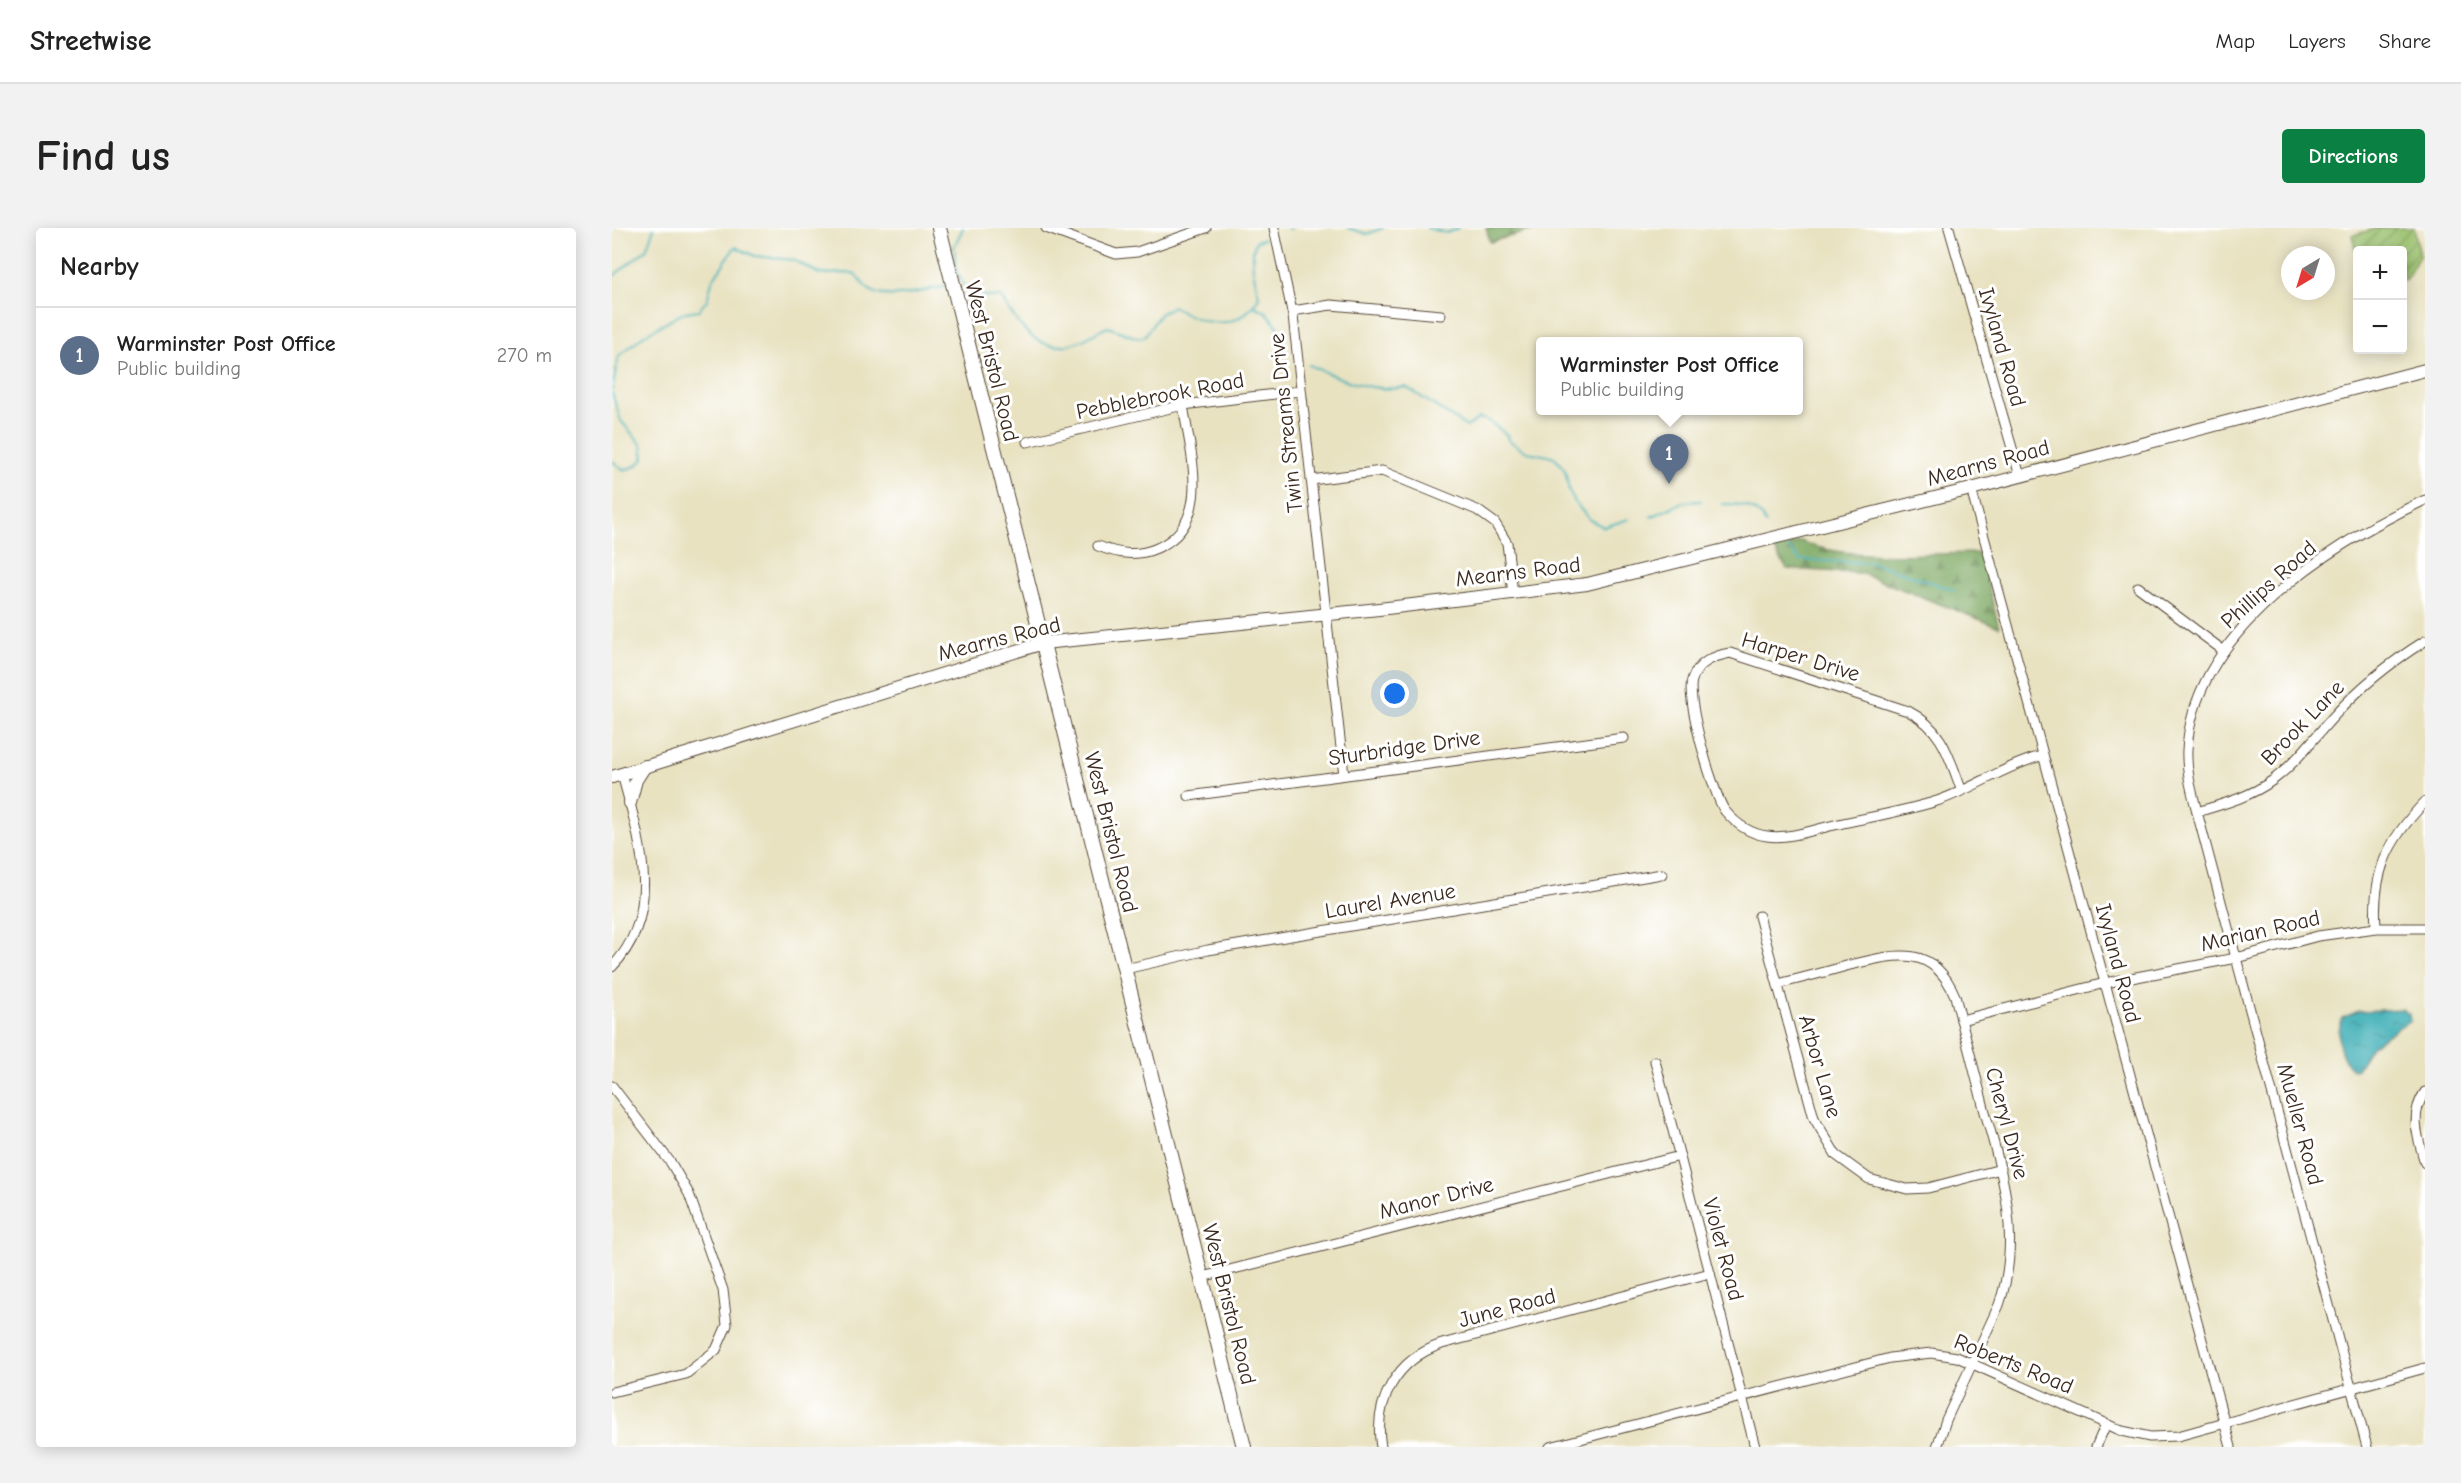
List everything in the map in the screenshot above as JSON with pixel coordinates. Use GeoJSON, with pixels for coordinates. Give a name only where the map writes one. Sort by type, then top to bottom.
{"type":"FeatureCollection","features":[{"type":"Feature","properties":{"kind":"main road","name":"West Bristol Road"},"geometry":{"type":"LineString","coordinates":[[939,228],[1244,1447]]}},
{"type":"Feature","properties":{"kind":"street"},"geometry":{"type":"LineString","coordinates":[[1046,228],[1116,254],[1137,252],[1206,228]]}},
{"type":"Feature","properties":{"kind":"street","name":"Twin Streams Drive"},"geometry":{"type":"LineString","coordinates":[[1274,228],[1292,311],[1344,775]]}},
{"type":"Feature","properties":{"kind":"street","name":"Ivyland Road"},"geometry":{"type":"LineString","coordinates":[[1949,228],[2020,476]]}},
{"type":"Feature","properties":{"kind":"street"},"geometry":{"type":"LineString","coordinates":[[1292,311],[1331,305],[1441,315]]}},
{"type":"Feature","properties":{"kind":"street","name":"Mearns Road"},"geometry":{"type":"LineString","coordinates":[[617,775],[1043,644],[1326,615],[1587,584],[1971,489],[2425,370]]}},
{"type":"Feature","properties":{"kind":"street","name":"Pebblebrook Road"},"geometry":{"type":"LineString","coordinates":[[1027,442],[1183,405],[1300,391]]}},
{"type":"Feature","properties":{"kind":"street"},"geometry":{"type":"LineString","coordinates":[[1098,546],[1116,553],[1138,554],[1165,544],[1184,528],[1189,519],[1195,490],[1183,405]]}},
{"type":"Feature","properties":{"kind":"street"},"geometry":{"type":"LineString","coordinates":[[1311,480],[1382,471],[1477,510],[1495,523],[1507,543],[1513,594]]}},
{"type":"Feature","properties":{"kind":"street","name":"Ivyland Road"},"geometry":{"type":"LineString","coordinates":[[1971,489],[2041,756],[2105,983],[2230,1447]]}},
{"type":"Feature","properties":{"kind":"street","name":"Phillips Road"},"geometry":{"type":"LineString","coordinates":[[2197,812],[2188,764],[2189,737],[2200,692],[2223,651],[2272,600],[2327,555],[2375,525],[2425,500]]}},
{"type":"Feature","properties":{"kind":"street"},"geometry":{"type":"LineString","coordinates":[[2138,587],[2223,651]]}},
{"type":"Feature","properties":{"kind":"street","name":"Brook Lane"},"geometry":{"type":"LineString","coordinates":[[2197,812],[2233,801],[2274,780],[2302,754],[2336,713],[2367,684],[2425,641]]}},
{"type":"Feature","properties":{"kind":"street","name":"Harper Drive"},"geometry":{"type":"LineString","coordinates":[[1961,789],[1946,746],[1936,731],[1923,719],[1908,711],[1730,653],[1714,656],[1700,666],[1692,679],[1690,692],[1693,712],[1719,801],[1737,823],[1749,831],[1781,837],[1915,806],[1938,800],[1961,789],[2015,763],[2041,756]]}},
{"type":"Feature","properties":{"kind":"street","name":"Sturbridge Drive"},"geometry":{"type":"LineString","coordinates":[[1189,796],[1624,738]]}},
{"type":"Feature","properties":{"kind":"street"},"geometry":{"type":"LineString","coordinates":[[630,803],[632,790],[645,766]]}},
{"type":"Feature","properties":{"kind":"street"},"geometry":{"type":"LineString","coordinates":[[612,967],[633,937],[643,909],[646,875],[630,803],[617,775]]}},
{"type":"Feature","properties":{"kind":"street"},"geometry":{"type":"LineString","coordinates":[[2376,928],[2376,891],[2381,865],[2396,837],[2425,802]]}},
{"type":"Feature","properties":{"kind":"street","name":"Mueller Road"},"geometry":{"type":"LineString","coordinates":[[2197,812],[2367,1447]]}},
{"type":"Feature","properties":{"kind":"street","name":"Laurel Avenue"},"geometry":{"type":"LineString","coordinates":[[1125,969],[1218,948],[1662,874]]}},
{"type":"Feature","properties":{"kind":"street","name":"Arbor Lane"},"geometry":{"type":"LineString","coordinates":[[1759,916],[1814,1118],[1827,1144],[1846,1164],[1876,1182],[1907,1189],[1928,1188],[2001,1169]]}},
{"type":"Feature","properties":{"kind":"street","name":"Marian Road"},"geometry":{"type":"LineString","coordinates":[[1961,1020],[2105,983],[2236,958],[2318,936],[2376,928],[2425,928]]}},
{"type":"Feature","properties":{"kind":"street","name":"Cheryl Drive"},"geometry":{"type":"LineString","coordinates":[[1778,984],[1883,957],[1907,954],[1928,962],[1944,975],[1955,996],[2001,1169],[2009,1210],[2007,1272],[1999,1305],[1937,1447]]}},
{"type":"Feature","properties":{"kind":"street","name":"Violet Road"},"geometry":{"type":"LineString","coordinates":[[1654,1061],[1755,1447]]}},
{"type":"Feature","properties":{"kind":"street"},"geometry":{"type":"LineString","coordinates":[[612,1086],[671,1163],[690,1194],[723,1290],[727,1324],[716,1350],[686,1374],[612,1392]]}},
{"type":"Feature","properties":{"kind":"street"},"geometry":{"type":"LineString","coordinates":[[2425,1092],[2419,1101],[2415,1120],[2425,1164]]}},
{"type":"Feature","properties":{"kind":"street","name":"Manor Drive"},"geometry":{"type":"LineString","coordinates":[[1202,1277],[1680,1156]]}},
{"type":"Feature","properties":{"kind":"street","name":"June Road"},"geometry":{"type":"LineString","coordinates":[[1381,1447],[1379,1422],[1387,1391],[1405,1366],[1423,1352],[1442,1344],[1710,1273]]}},
{"type":"Feature","properties":{"kind":"street","name":"Roberts Road"},"geometry":{"type":"LineString","coordinates":[[1551,1447],[1906,1355],[1945,1354],[2106,1424],[2136,1435],[2167,1437],[2425,1368]]}},
{"type":"Feature","properties":{"kind":"street"},"geometry":{"type":"LineString","coordinates":[[2096,1447],[2106,1424]]}},
{"type":"Feature","properties":{"kind":"green space"},"geometry":{"type":"Polygon","coordinates":[[[1486,228],[1541,228],[1490,242],[1486,228]]]}},
{"type":"Feature","properties":{"kind":"green space"},"geometry":{"type":"Polygon","coordinates":[[[2379,228],[2414,228],[2420,255],[2407,277],[2407,246],[2355,246],[2352,235],[2379,228]]]}},
{"type":"Feature","properties":{"kind":"green space"},"geometry":{"type":"Polygon","coordinates":[[[1801,541],[1819,548],[1863,554],[1980,553],[1999,627],[1860,573],[1787,569],[1774,549],[1801,541]]]}},
{"type":"Feature","properties":{"kind":"water"},"geometry":{"type":"Polygon","coordinates":[[[2402,1009],[2409,1014],[2410,1020],[2371,1046],[2357,1069],[2353,1070],[2341,1053],[2339,1032],[2342,1018],[2359,1011],[2402,1009]]]}},
{"type":"Feature","properties":{"kind":"waterway"},"geometry":{"type":"LineString","coordinates":[[612,277],[646,250],[654,228]]}},
{"type":"Feature","properties":{"kind":"waterway"},"geometry":{"type":"LineString","coordinates":[[957,276],[954,247],[963,228]]}},
{"type":"Feature","properties":{"kind":"waterway"},"geometry":{"type":"LineString","coordinates":[[1348,228],[1367,234],[1383,228]]}},
{"type":"Feature","properties":{"kind":"waterway"},"geometry":{"type":"LineString","coordinates":[[1427,228],[1447,233],[1458,228]]}},
{"type":"Feature","properties":{"kind":"waterway"},"geometry":{"type":"LineString","coordinates":[[959,275],[965,287],[974,294],[1001,297],[1023,328],[1041,342],[1064,346],[1108,327],[1138,338],[1144,337],[1160,314],[1173,306],[1196,318],[1219,322],[1230,321],[1251,309],[1259,297],[1253,269],[1254,249],[1256,241],[1264,239]]}},
{"type":"Feature","properties":{"kind":"waterway"},"geometry":{"type":"LineString","coordinates":[[612,390],[619,356],[644,335],[685,312],[699,310],[707,300],[712,281],[735,247],[755,256],[793,260],[820,274],[854,273],[867,288],[884,295],[914,293],[943,287],[948,283]]}},
{"type":"Feature","properties":{"kind":"waterway"},"geometry":{"type":"LineString","coordinates":[[1254,306],[1266,312],[1279,328]]}},
{"type":"Feature","properties":{"kind":"waterway"},"geometry":{"type":"LineString","coordinates":[[1309,365],[1356,384],[1381,388],[1406,387],[1467,427],[1479,418],[1489,421],[1507,435],[1508,440],[1527,452],[1554,457],[1565,470],[1569,491],[1576,504],[1590,520],[1604,527],[1629,519]]}},
{"type":"Feature","properties":{"kind":"waterway"},"geometry":{"type":"LineString","coordinates":[[612,393],[621,421],[642,445],[644,458],[636,466],[624,470],[612,461]]}},
{"type":"Feature","properties":{"kind":"waterway"},"geometry":{"type":"LineString","coordinates":[[1651,517],[1683,502],[1701,501]]}},
{"type":"Feature","properties":{"kind":"waterway"},"geometry":{"type":"LineString","coordinates":[[1722,504],[1736,504],[1753,509],[1766,524]]}},
{"type":"Feature","properties":{"kind":"waterway"},"geometry":{"type":"LineString","coordinates":[[1789,548],[1800,560],[1874,563],[1954,590]]}},
{"type":"Feature","properties":{"kind":"place","name":"Warminster Post Office"},"geometry":{"type":"Point","coordinates":[1669,484]}}]}
